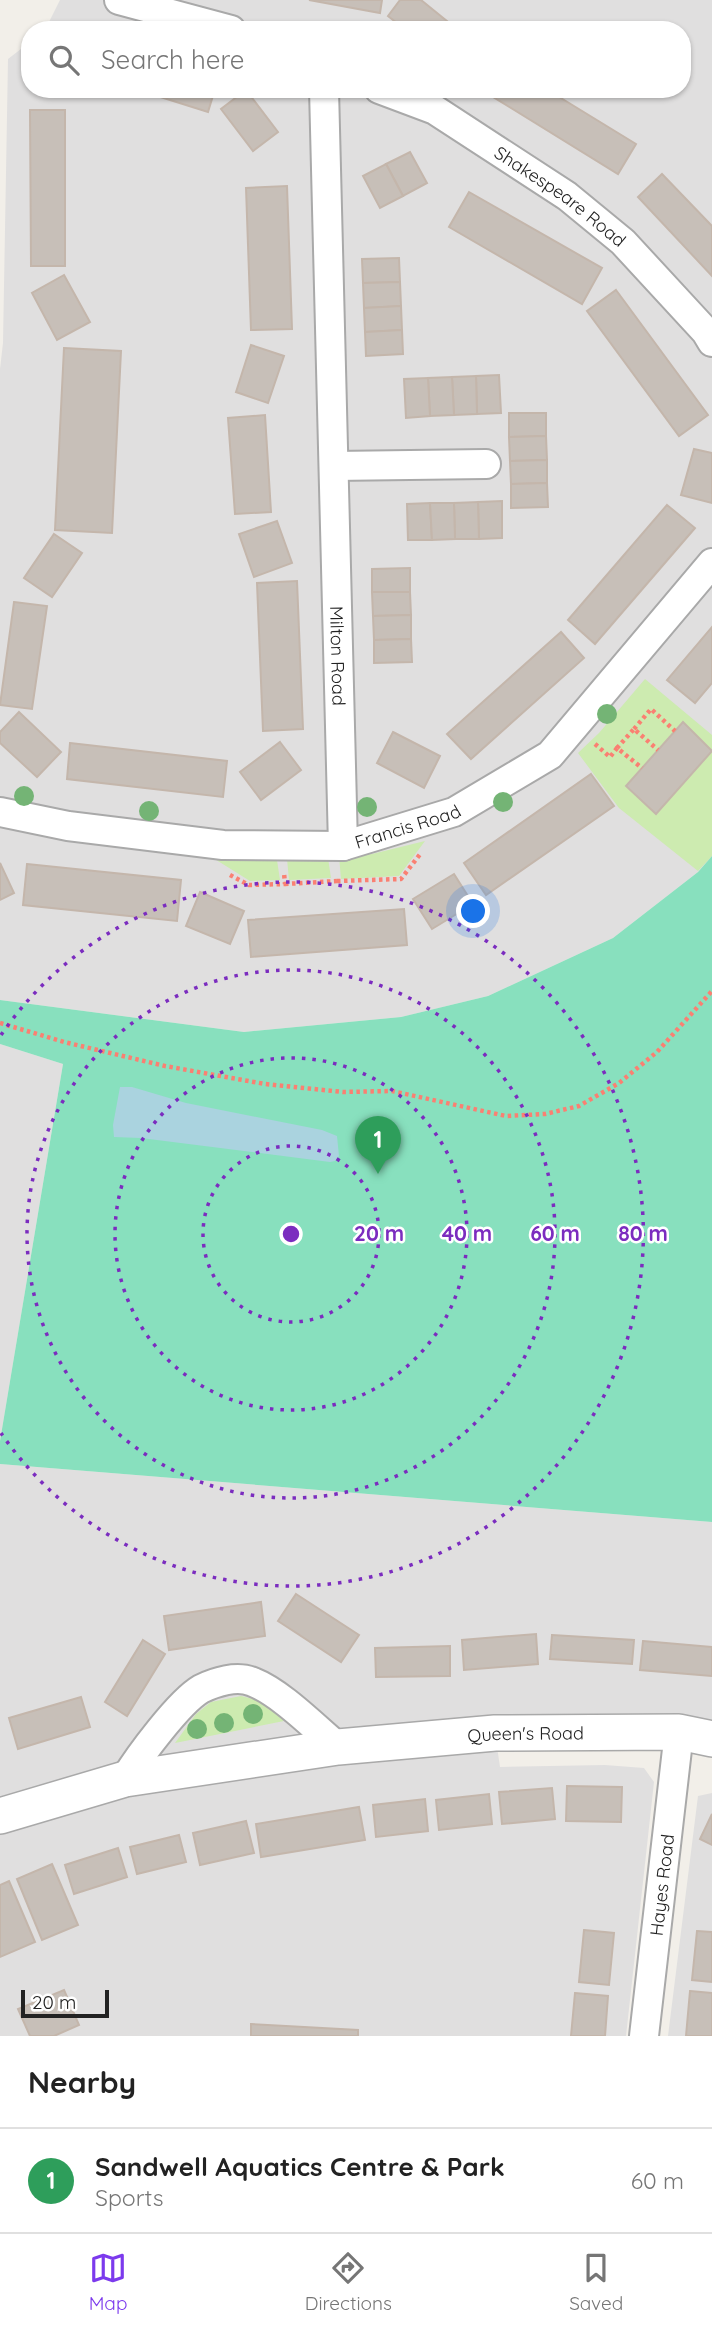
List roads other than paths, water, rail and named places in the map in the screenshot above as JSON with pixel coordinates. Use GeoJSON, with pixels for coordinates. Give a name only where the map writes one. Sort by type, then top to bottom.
{"type":"FeatureCollection","features":[{"type":"Feature","properties":{"kind":"street"},"geometry":{"type":"LineString","coordinates":[[119,0],[197,21]]}},
{"type":"Feature","properties":{"kind":"street","name":"Milton Road"},"geometry":{"type":"LineString","coordinates":[[324,98],[334,466],[339,858]]}},
{"type":"Feature","properties":{"kind":"street","name":"Shakespeare Road"},"geometry":{"type":"LineString","coordinates":[[403,98],[435,110],[567,196],[623,242],[706,332],[712,342]]}},
{"type":"Feature","properties":{"kind":"street"},"geometry":{"type":"LineString","coordinates":[[334,466],[486,464]]}},
{"type":"Feature","properties":{"kind":"street","name":"Francis Road"},"geometry":{"type":"LineString","coordinates":[[0,813],[68,826],[339,858],[454,812],[550,755],[712,563]]}},
{"type":"Feature","properties":{"kind":"street"},"geometry":{"type":"LineString","coordinates":[[125,1779],[136,1761],[180,1709],[199,1690],[223,1680],[251,1681],[285,1702],[338,1747]]}},
{"type":"Feature","properties":{"kind":"street","name":"Queen's Road"},"geometry":{"type":"LineString","coordinates":[[0,1816],[125,1779],[338,1747],[495,1733],[695,1735]]}},
{"type":"Feature","properties":{"kind":"street","name":"Hayes Road"},"geometry":{"type":"LineString","coordinates":[[644,2036],[695,1735]]}},
{"type":"Feature","properties":{"kind":"water"},"geometry":{"type":"Polygon","coordinates":[[[120,1087],[132,1087],[186,1103],[322,1130],[337,1136],[339,1156],[330,1162],[141,1138],[114,1137],[113,1125],[120,1087]]]}},
{"type":"Feature","properties":{"kind":"place","name":"Sandwell Aquatics Centre & Park"},"geometry":{"type":"Point","coordinates":[378,1174]}}]}
